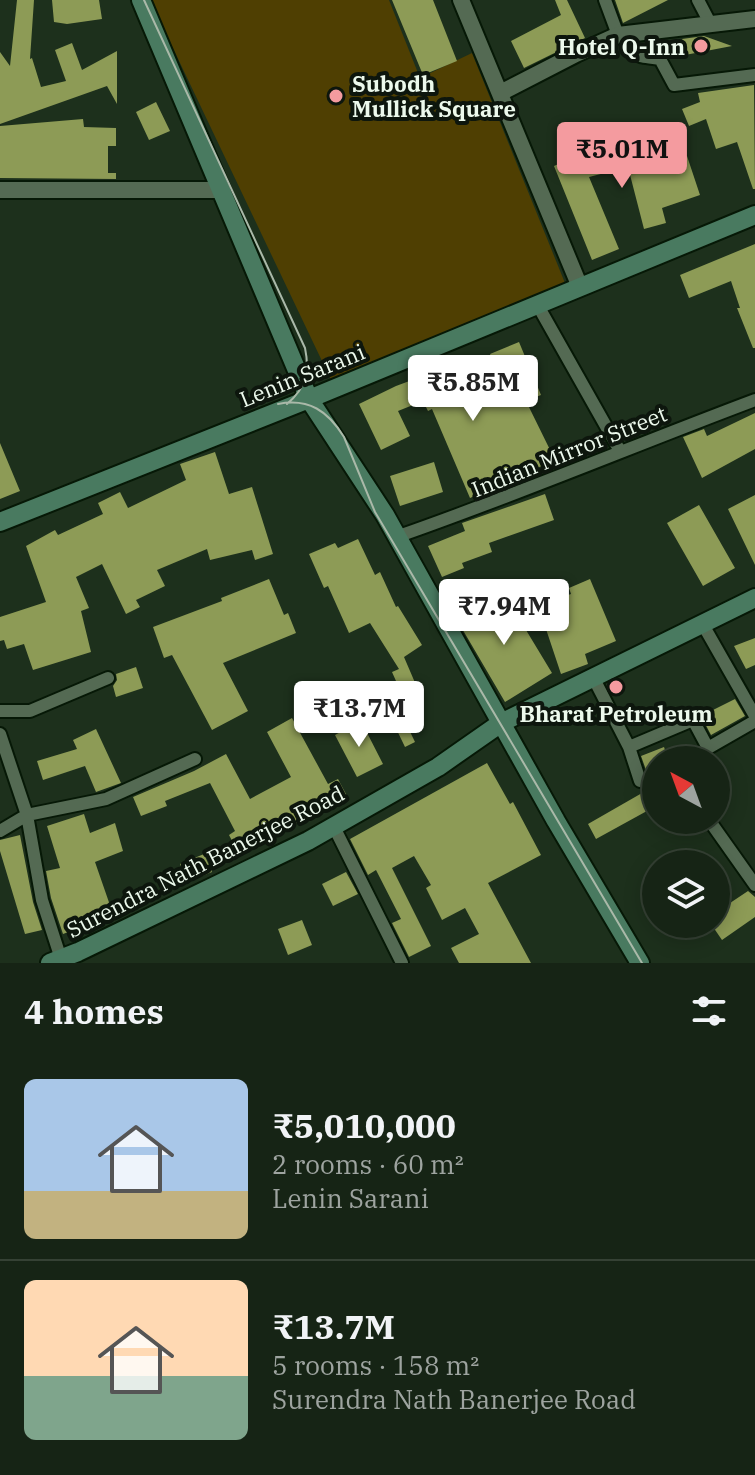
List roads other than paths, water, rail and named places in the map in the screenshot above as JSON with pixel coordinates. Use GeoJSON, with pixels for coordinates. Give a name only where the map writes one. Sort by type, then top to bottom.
{"type":"FeatureCollection","features":[{"type":"Feature","properties":{"kind":"main road"},"geometry":{"type":"LineString","coordinates":[[141,0],[309,399],[385,515],[640,963]]}},
{"type":"Feature","properties":{"kind":"main road","name":"Lenin Sarani"},"geometry":{"type":"LineString","coordinates":[[0,522],[309,399],[755,215]]}},
{"type":"Feature","properties":{"kind":"main road","name":"Surendra Nath Banerjee Road"},"geometry":{"type":"LineString","coordinates":[[55,961],[308,841],[438,767],[501,723],[755,598]]}},
{"type":"Feature","properties":{"kind":"street"},"geometry":{"type":"LineString","coordinates":[[461,0],[580,287]]}},
{"type":"Feature","properties":{"kind":"street"},"geometry":{"type":"LineString","coordinates":[[605,0],[634,55],[660,59],[674,85],[755,75]]}},
{"type":"Feature","properties":{"kind":"street"},"geometry":{"type":"LineString","coordinates":[[698,0],[710,23]]}},
{"type":"Feature","properties":{"kind":"street"},"geometry":{"type":"LineString","coordinates":[[500,93],[576,54],[622,35],[755,19]]}},
{"type":"Feature","properties":{"kind":"street"},"geometry":{"type":"LineString","coordinates":[[0,190],[222,190]]}},
{"type":"Feature","properties":{"kind":"street"},"geometry":{"type":"LineString","coordinates":[[537,304],[620,451]]}},
{"type":"Feature","properties":{"kind":"street","name":"Indian Mirror Street"},"geometry":{"type":"LineString","coordinates":[[396,537],[489,505],[755,400]]}},
{"type":"Feature","properties":{"kind":"street"},"geometry":{"type":"LineString","coordinates":[[629,747],[693,720],[708,748],[755,718],[702,623]]}},
{"type":"Feature","properties":{"kind":"street"},"geometry":{"type":"LineString","coordinates":[[593,677],[629,747],[642,780]]}},
{"type":"Feature","properties":{"kind":"street"},"geometry":{"type":"LineString","coordinates":[[0,711],[30,711],[108,678]]}},
{"type":"Feature","properties":{"kind":"street"},"geometry":{"type":"LineString","coordinates":[[0,734],[3,752],[27,815],[55,961]]}},
{"type":"Feature","properties":{"kind":"street"},"geometry":{"type":"LineString","coordinates":[[0,831],[27,815],[106,799],[195,759]]}},
{"type":"Feature","properties":{"kind":"street"},"geometry":{"type":"LineString","coordinates":[[333,825],[402,963]]}},
{"type":"Feature","properties":{"kind":"street"},"geometry":{"type":"LineString","coordinates":[[719,834],[755,885]]}},
{"type":"Feature","properties":{"kind":"tram line"},"geometry":{"type":"LineString","coordinates":[[144,0],[305,348],[305,379],[299,392],[287,404]]}},
{"type":"Feature","properties":{"kind":"tram line"},"geometry":{"type":"LineString","coordinates":[[278,404],[299,403],[317,408],[344,437],[375,512],[642,963]]}},
{"type":"Feature","properties":{"kind":"place","name":"Hotel Q-Inn"},"geometry":{"type":"Point","coordinates":[701,46]}},
{"type":"Feature","properties":{"kind":"place","name":"Subodh Mullick Square"},"geometry":{"type":"Point","coordinates":[336,96]}},
{"type":"Feature","properties":{"kind":"place","name":"Bharat Petroleum"},"geometry":{"type":"Point","coordinates":[616,687]}}]}
